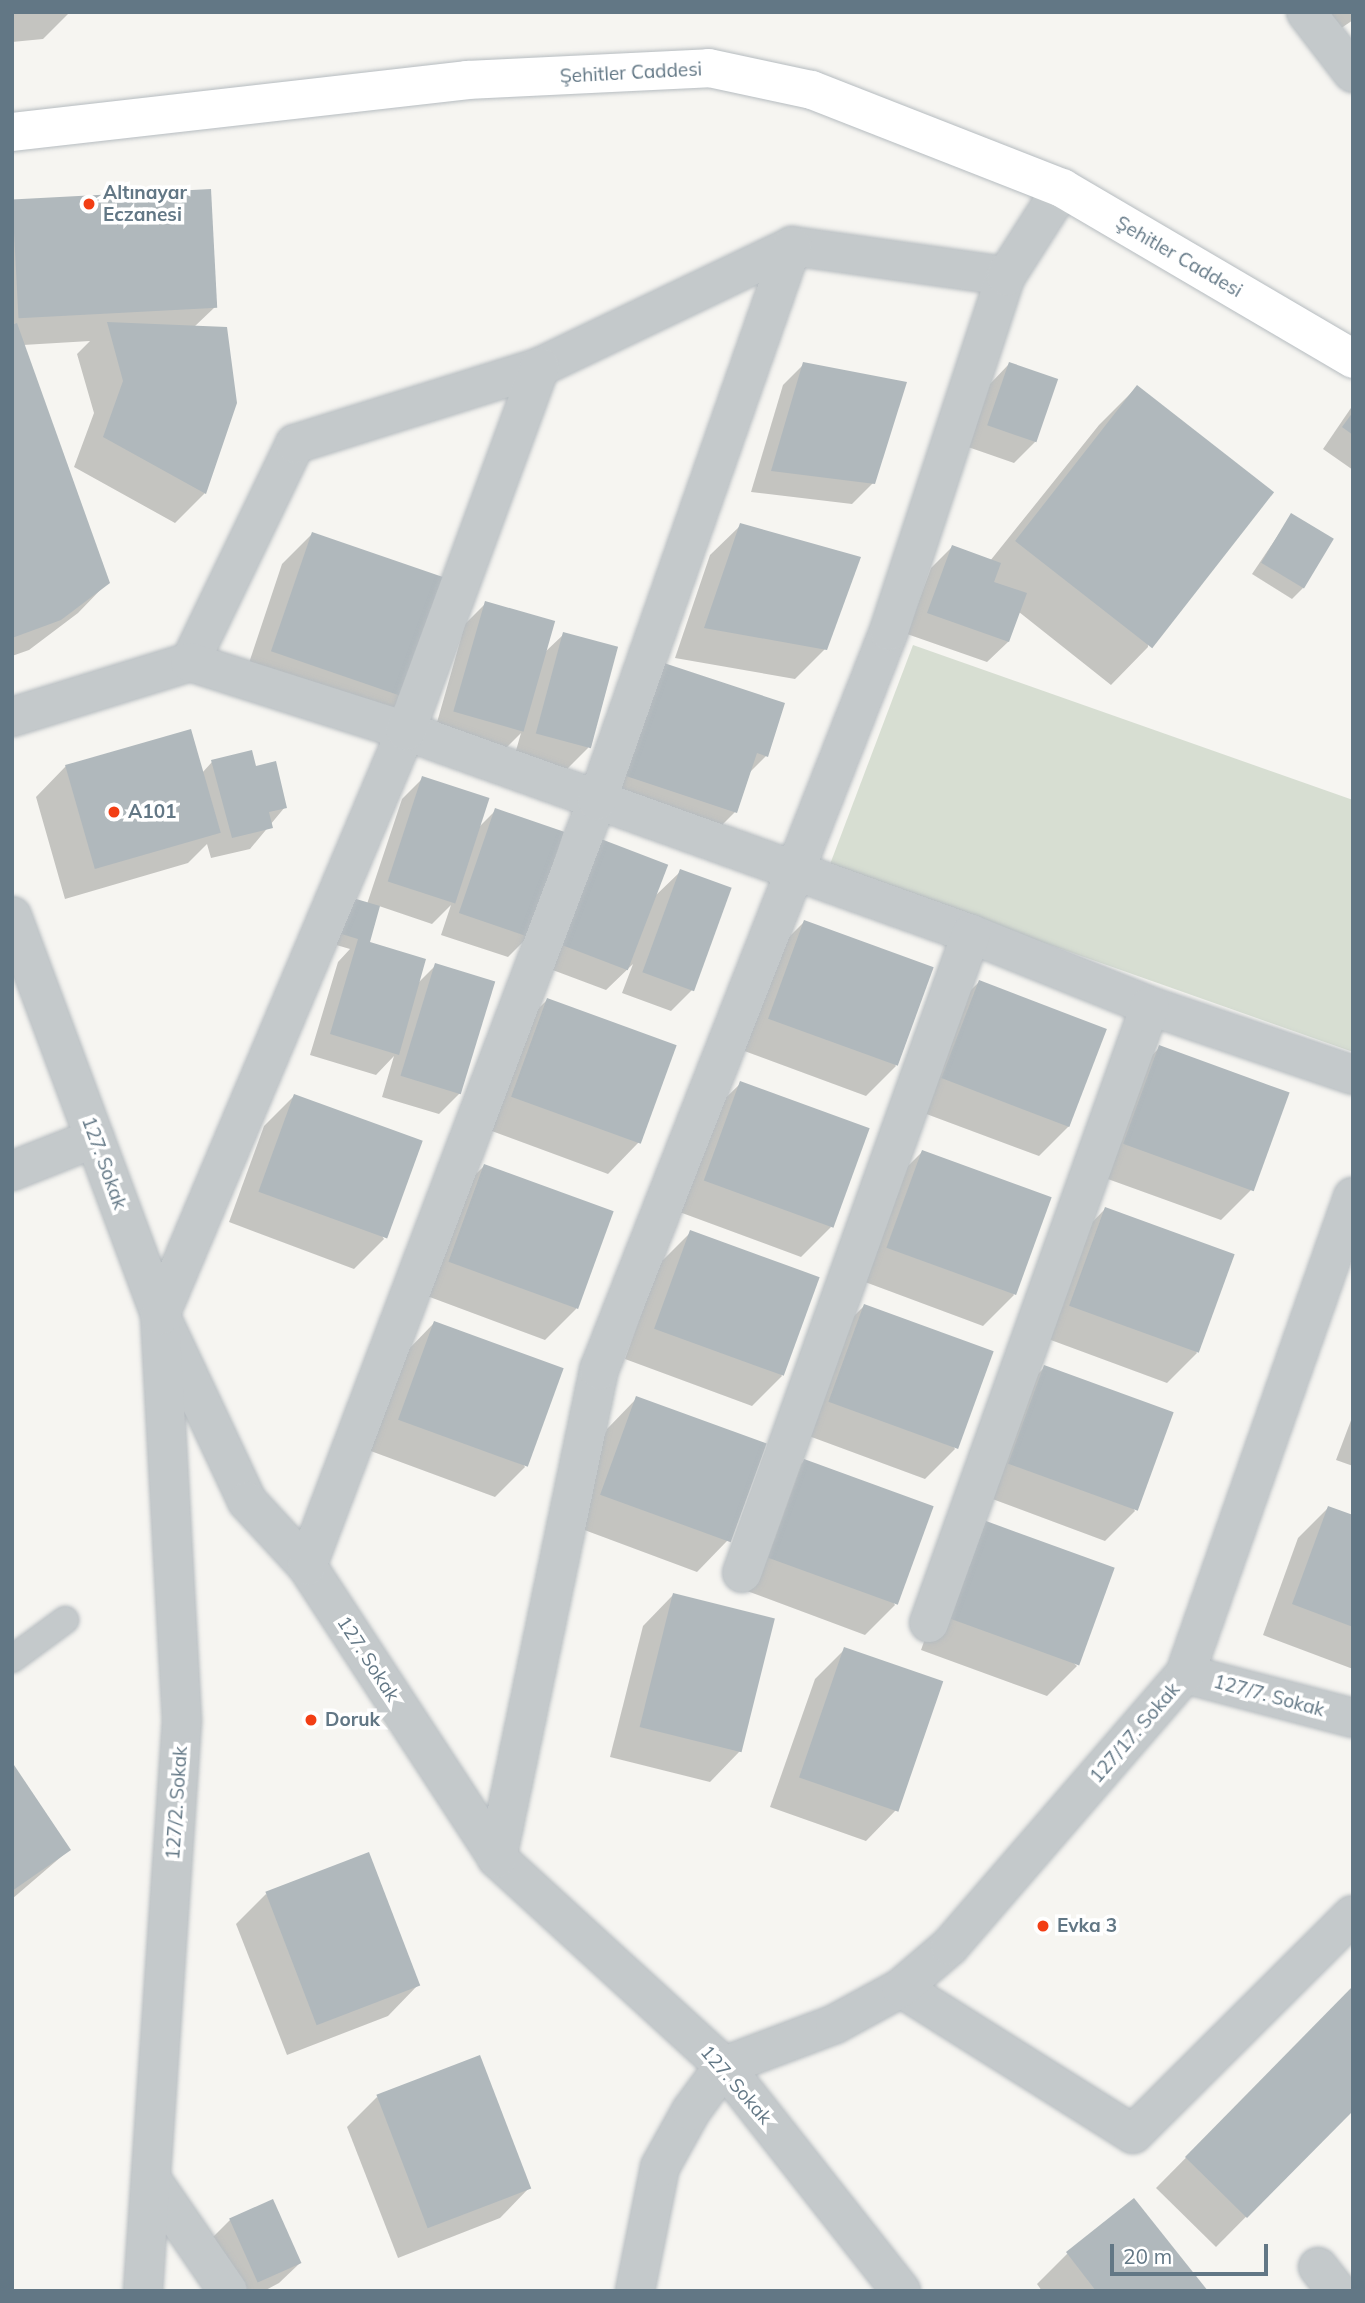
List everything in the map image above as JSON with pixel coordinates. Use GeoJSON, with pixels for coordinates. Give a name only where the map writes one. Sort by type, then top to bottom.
{"type":"FeatureCollection","features":[{"type":"Feature","properties":{"kind":"street"},"geometry":{"type":"LineString","coordinates":[[1306,12],[1353,73]]}},
{"type":"Feature","properties":{"kind":"street","name":"Şehitler Caddesi"},"geometry":{"type":"LineString","coordinates":[[12,132],[467,80],[709,68],[812,90],[1062,188],[1353,359]]}},
{"type":"Feature","properties":{"kind":"street"},"geometry":{"type":"LineString","coordinates":[[497,1858],[599,1370],[889,631],[1006,276],[1062,188]]}},
{"type":"Feature","properties":{"kind":"street"},"geometry":{"type":"LineString","coordinates":[[190,662],[295,444],[541,367],[792,246],[1006,276]]}},
{"type":"Feature","properties":{"kind":"street"},"geometry":{"type":"LineString","coordinates":[[307,1566],[597,802],[792,246]]}},
{"type":"Feature","properties":{"kind":"street"},"geometry":{"type":"LineString","coordinates":[[160,1315],[406,731],[541,367]]}},
{"type":"Feature","properties":{"kind":"street"},"geometry":{"type":"LineString","coordinates":[[12,717],[190,662],[406,731],[597,802],[971,934],[1150,1006],[1353,1074]]}},
{"type":"Feature","properties":{"kind":"street","name":"127. Sokak"},"geometry":{"type":"LineString","coordinates":[[12,916],[160,1315],[247,1501],[307,1566],[497,1858],[724,2066],[901,2291]]}},
{"type":"Feature","properties":{"kind":"street"},"geometry":{"type":"LineString","coordinates":[[742,1573],[971,934]]}},
{"type":"Feature","properties":{"kind":"street"},"geometry":{"type":"LineString","coordinates":[[929,1623],[1150,1006]]}},
{"type":"Feature","properties":{"kind":"street"},"geometry":{"type":"LineString","coordinates":[[12,1171],[95,1138]]}},
{"type":"Feature","properties":{"kind":"street","name":"127/17. Sokak"},"geometry":{"type":"LineString","coordinates":[[724,2066],[835,2024],[901,1988],[950,1946],[1185,1674],[1353,1197]]}},
{"type":"Feature","properties":{"kind":"street","name":"127/2. Sokak"},"geometry":{"type":"LineString","coordinates":[[143,2291],[153,2182],[182,1721],[160,1315]]}},
{"type":"Feature","properties":{"kind":"street","name":"127/7. Sokak"},"geometry":{"type":"LineString","coordinates":[[1185,1674],[1353,1718]]}},
{"type":"Feature","properties":{"kind":"street"},"geometry":{"type":"LineString","coordinates":[[901,1988],[1133,2134],[1353,1915]]}},
{"type":"Feature","properties":{"kind":"street"},"geometry":{"type":"LineString","coordinates":[[635,2291],[660,2167],[691,2111],[724,2066]]}},
{"type":"Feature","properties":{"kind":"street"},"geometry":{"type":"LineString","coordinates":[[153,2182],[228,2291]]}},
{"type":"Feature","properties":{"kind":"lane"},"geometry":{"type":"LineString","coordinates":[[12,1660],[65,1620]]}},
{"type":"Feature","properties":{"kind":"shaded area"},"geometry":{"type":"Polygon","coordinates":[[[913,645],[1353,800],[1353,1052],[829,867],[913,645]]]}},
{"type":"Feature","properties":{"kind":"building"},"geometry":{"type":"Polygon","coordinates":[[[211,189],[217,308],[19,318],[12,199],[211,189]]]}},
{"type":"Feature","properties":{"kind":"building"},"geometry":{"type":"Polygon","coordinates":[[[107,322],[227,327],[237,403],[206,494],[103,437],[123,381],[107,322]]]}},
{"type":"Feature","properties":{"kind":"building"},"geometry":{"type":"Polygon","coordinates":[[[17,323],[110,583],[61,620],[12,638],[12,325],[17,323]]]}},
{"type":"Feature","properties":{"kind":"building"},"geometry":{"type":"Polygon","coordinates":[[[803,362],[907,382],[875,484],[771,471],[803,362]]]}},
{"type":"Feature","properties":{"kind":"building"},"geometry":{"type":"Polygon","coordinates":[[[1009,362],[1058,379],[1036,442],[987,425],[1009,362]]]}},
{"type":"Feature","properties":{"kind":"building"},"geometry":{"type":"Polygon","coordinates":[[[1137,385],[1274,492],[1152,648],[1015,541],[1137,385]]]}},
{"type":"Feature","properties":{"kind":"building"},"geometry":{"type":"Polygon","coordinates":[[[1353,412],[1353,435],[1342,427],[1353,412]]]}},
{"type":"Feature","properties":{"kind":"building"},"geometry":{"type":"Polygon","coordinates":[[[1291,513],[1334,539],[1304,588],[1261,563],[1291,513]]]}},
{"type":"Feature","properties":{"kind":"building"},"geometry":{"type":"Polygon","coordinates":[[[740,523],[861,557],[827,650],[704,628],[740,523]]]}},
{"type":"Feature","properties":{"kind":"building"},"geometry":{"type":"Polygon","coordinates":[[[312,532],[447,579],[406,698],[271,651],[312,532]]]}},
{"type":"Feature","properties":{"kind":"building"},"geometry":{"type":"Polygon","coordinates":[[[952,545],[1001,563],[994,582],[1027,593],[1009,642],[927,613],[952,545]]]}},
{"type":"Feature","properties":{"kind":"building"},"geometry":{"type":"Polygon","coordinates":[[[485,601],[555,621],[523,732],[453,712],[485,601]]]}},
{"type":"Feature","properties":{"kind":"building"},"geometry":{"type":"Polygon","coordinates":[[[563,632],[618,647],[591,748],[536,733],[563,632]]]}},
{"type":"Feature","properties":{"kind":"building"},"geometry":{"type":"Polygon","coordinates":[[[664,663],[785,703],[768,757],[757,753],[737,813],[626,776],[664,663]]]}},
{"type":"Feature","properties":{"kind":"building"},"geometry":{"type":"Polygon","coordinates":[[[191,729],[221,833],[95,869],[65,765],[191,729]]]}},
{"type":"Feature","properties":{"kind":"building"},"geometry":{"type":"Polygon","coordinates":[[[252,750],[256,766],[276,761],[287,808],[269,812],[273,828],[232,838],[211,760],[252,750]]]}},
{"type":"Feature","properties":{"kind":"building"},"geometry":{"type":"Polygon","coordinates":[[[422,776],[490,798],[455,904],[388,882],[422,776]]]}},
{"type":"Feature","properties":{"kind":"building"},"geometry":{"type":"Polygon","coordinates":[[[495,808],[564,832],[528,937],[459,913],[495,808]]]}},
{"type":"Feature","properties":{"kind":"building"},"geometry":{"type":"Polygon","coordinates":[[[601,839],[668,865],[628,970],[561,944],[601,839]]]}},
{"type":"Feature","properties":{"kind":"building"},"geometry":{"type":"Polygon","coordinates":[[[680,869],[732,888],[694,991],[642,972],[680,869]]]}},
{"type":"Feature","properties":{"kind":"building"},"geometry":{"type":"Polygon","coordinates":[[[346,896],[380,906],[370,942],[426,959],[399,1055],[330,1034],[358,939],[335,932],[346,896]]]}},
{"type":"Feature","properties":{"kind":"building"},"geometry":{"type":"Polygon","coordinates":[[[804,920],[934,967],[898,1066],[768,1019],[804,920]]]}},
{"type":"Feature","properties":{"kind":"building"},"geometry":{"type":"Polygon","coordinates":[[[435,963],[495,981],[461,1094],[401,1076],[435,963]]]}},
{"type":"Feature","properties":{"kind":"building"},"geometry":{"type":"Polygon","coordinates":[[[979,980],[1107,1029],[1069,1127],[941,1078],[979,980]]]}},
{"type":"Feature","properties":{"kind":"building"},"geometry":{"type":"Polygon","coordinates":[[[547,998],[677,1045],[641,1144],[511,1097],[547,998]]]}},
{"type":"Feature","properties":{"kind":"building"},"geometry":{"type":"Polygon","coordinates":[[[1159,1045],[1290,1093],[1254,1191],[1123,1144],[1159,1045]]]}},
{"type":"Feature","properties":{"kind":"building"},"geometry":{"type":"Polygon","coordinates":[[[740,1081],[870,1128],[833,1228],[704,1181],[740,1081]]]}},
{"type":"Feature","properties":{"kind":"building"},"geometry":{"type":"Polygon","coordinates":[[[294,1094],[423,1141],[387,1239],[258,1192],[294,1094]]]}},
{"type":"Feature","properties":{"kind":"building"},"geometry":{"type":"Polygon","coordinates":[[[922,1150],[1052,1197],[1016,1295],[886,1248],[922,1150]]]}},
{"type":"Feature","properties":{"kind":"building"},"geometry":{"type":"Polygon","coordinates":[[[484,1164],[614,1211],[578,1309],[448,1262],[484,1164]]]}},
{"type":"Feature","properties":{"kind":"building"},"geometry":{"type":"Polygon","coordinates":[[[1105,1207],[1235,1254],[1199,1353],[1069,1306],[1105,1207]]]}},
{"type":"Feature","properties":{"kind":"building"},"geometry":{"type":"Polygon","coordinates":[[[690,1230],[820,1277],[784,1376],[654,1329],[690,1230]]]}},
{"type":"Feature","properties":{"kind":"building"},"geometry":{"type":"Polygon","coordinates":[[[864,1304],[994,1351],[958,1449],[828,1402],[864,1304]]]}},
{"type":"Feature","properties":{"kind":"building"},"geometry":{"type":"Polygon","coordinates":[[[434,1321],[564,1368],[528,1467],[398,1420],[434,1321]]]}},
{"type":"Feature","properties":{"kind":"building"},"geometry":{"type":"Polygon","coordinates":[[[1044,1365],[1174,1412],[1138,1511],[1008,1464],[1044,1365]]]}},
{"type":"Feature","properties":{"kind":"building"},"geometry":{"type":"Polygon","coordinates":[[[636,1396],[767,1444],[731,1542],[600,1495],[636,1396]]]}},
{"type":"Feature","properties":{"kind":"building"},"geometry":{"type":"Polygon","coordinates":[[[804,1459],[934,1506],[898,1605],[768,1558],[804,1459]]]}},
{"type":"Feature","properties":{"kind":"building"},"geometry":{"type":"Polygon","coordinates":[[[1328,1506],[1353,1515],[1353,1627],[1292,1604],[1328,1506]]]}},
{"type":"Feature","properties":{"kind":"building"},"geometry":{"type":"Polygon","coordinates":[[[986,1521],[1115,1568],[1079,1666],[950,1619],[986,1521]]]}},
{"type":"Feature","properties":{"kind":"building"},"geometry":{"type":"Polygon","coordinates":[[[673,1593],[775,1618],[741,1752],[640,1727],[673,1593]]]}},
{"type":"Feature","properties":{"kind":"building"},"geometry":{"type":"Polygon","coordinates":[[[844,1647],[943,1681],[898,1812],[799,1777],[844,1647]]]}},
{"type":"Feature","properties":{"kind":"building"},"geometry":{"type":"Polygon","coordinates":[[[12,1762],[71,1850],[12,1891],[12,1762]]]}},
{"type":"Feature","properties":{"kind":"building"},"geometry":{"type":"Polygon","coordinates":[[[369,1852],[420,1986],[317,2025],[265,1892],[369,1852]]]}},
{"type":"Feature","properties":{"kind":"building"},"geometry":{"type":"Polygon","coordinates":[[[1353,1986],[1353,2111],[1247,2218],[1185,2157],[1353,1986]]]}},
{"type":"Feature","properties":{"kind":"building"},"geometry":{"type":"Polygon","coordinates":[[[480,2055],[531,2189],[428,2228],[376,2095],[480,2055]]]}},
{"type":"Feature","properties":{"kind":"building"},"geometry":{"type":"Polygon","coordinates":[[[1134,2198],[1208,2291],[1096,2291],[1066,2252],[1134,2198]]]}},
{"type":"Feature","properties":{"kind":"building"},"geometry":{"type":"Polygon","coordinates":[[[273,2199],[301,2263],[258,2282],[229,2219],[273,2199]]]}},
{"type":"Feature","properties":{"kind":"place","name":"Altınayar Eczanesi"},"geometry":{"type":"Point","coordinates":[89,204]}},
{"type":"Feature","properties":{"kind":"place","name":"A101"},"geometry":{"type":"Point","coordinates":[114,812]}},
{"type":"Feature","properties":{"kind":"place","name":"Doruk"},"geometry":{"type":"Point","coordinates":[311,1720]}},
{"type":"Feature","properties":{"kind":"place","name":"Evka 3"},"geometry":{"type":"Point","coordinates":[1043,1926]}}]}
